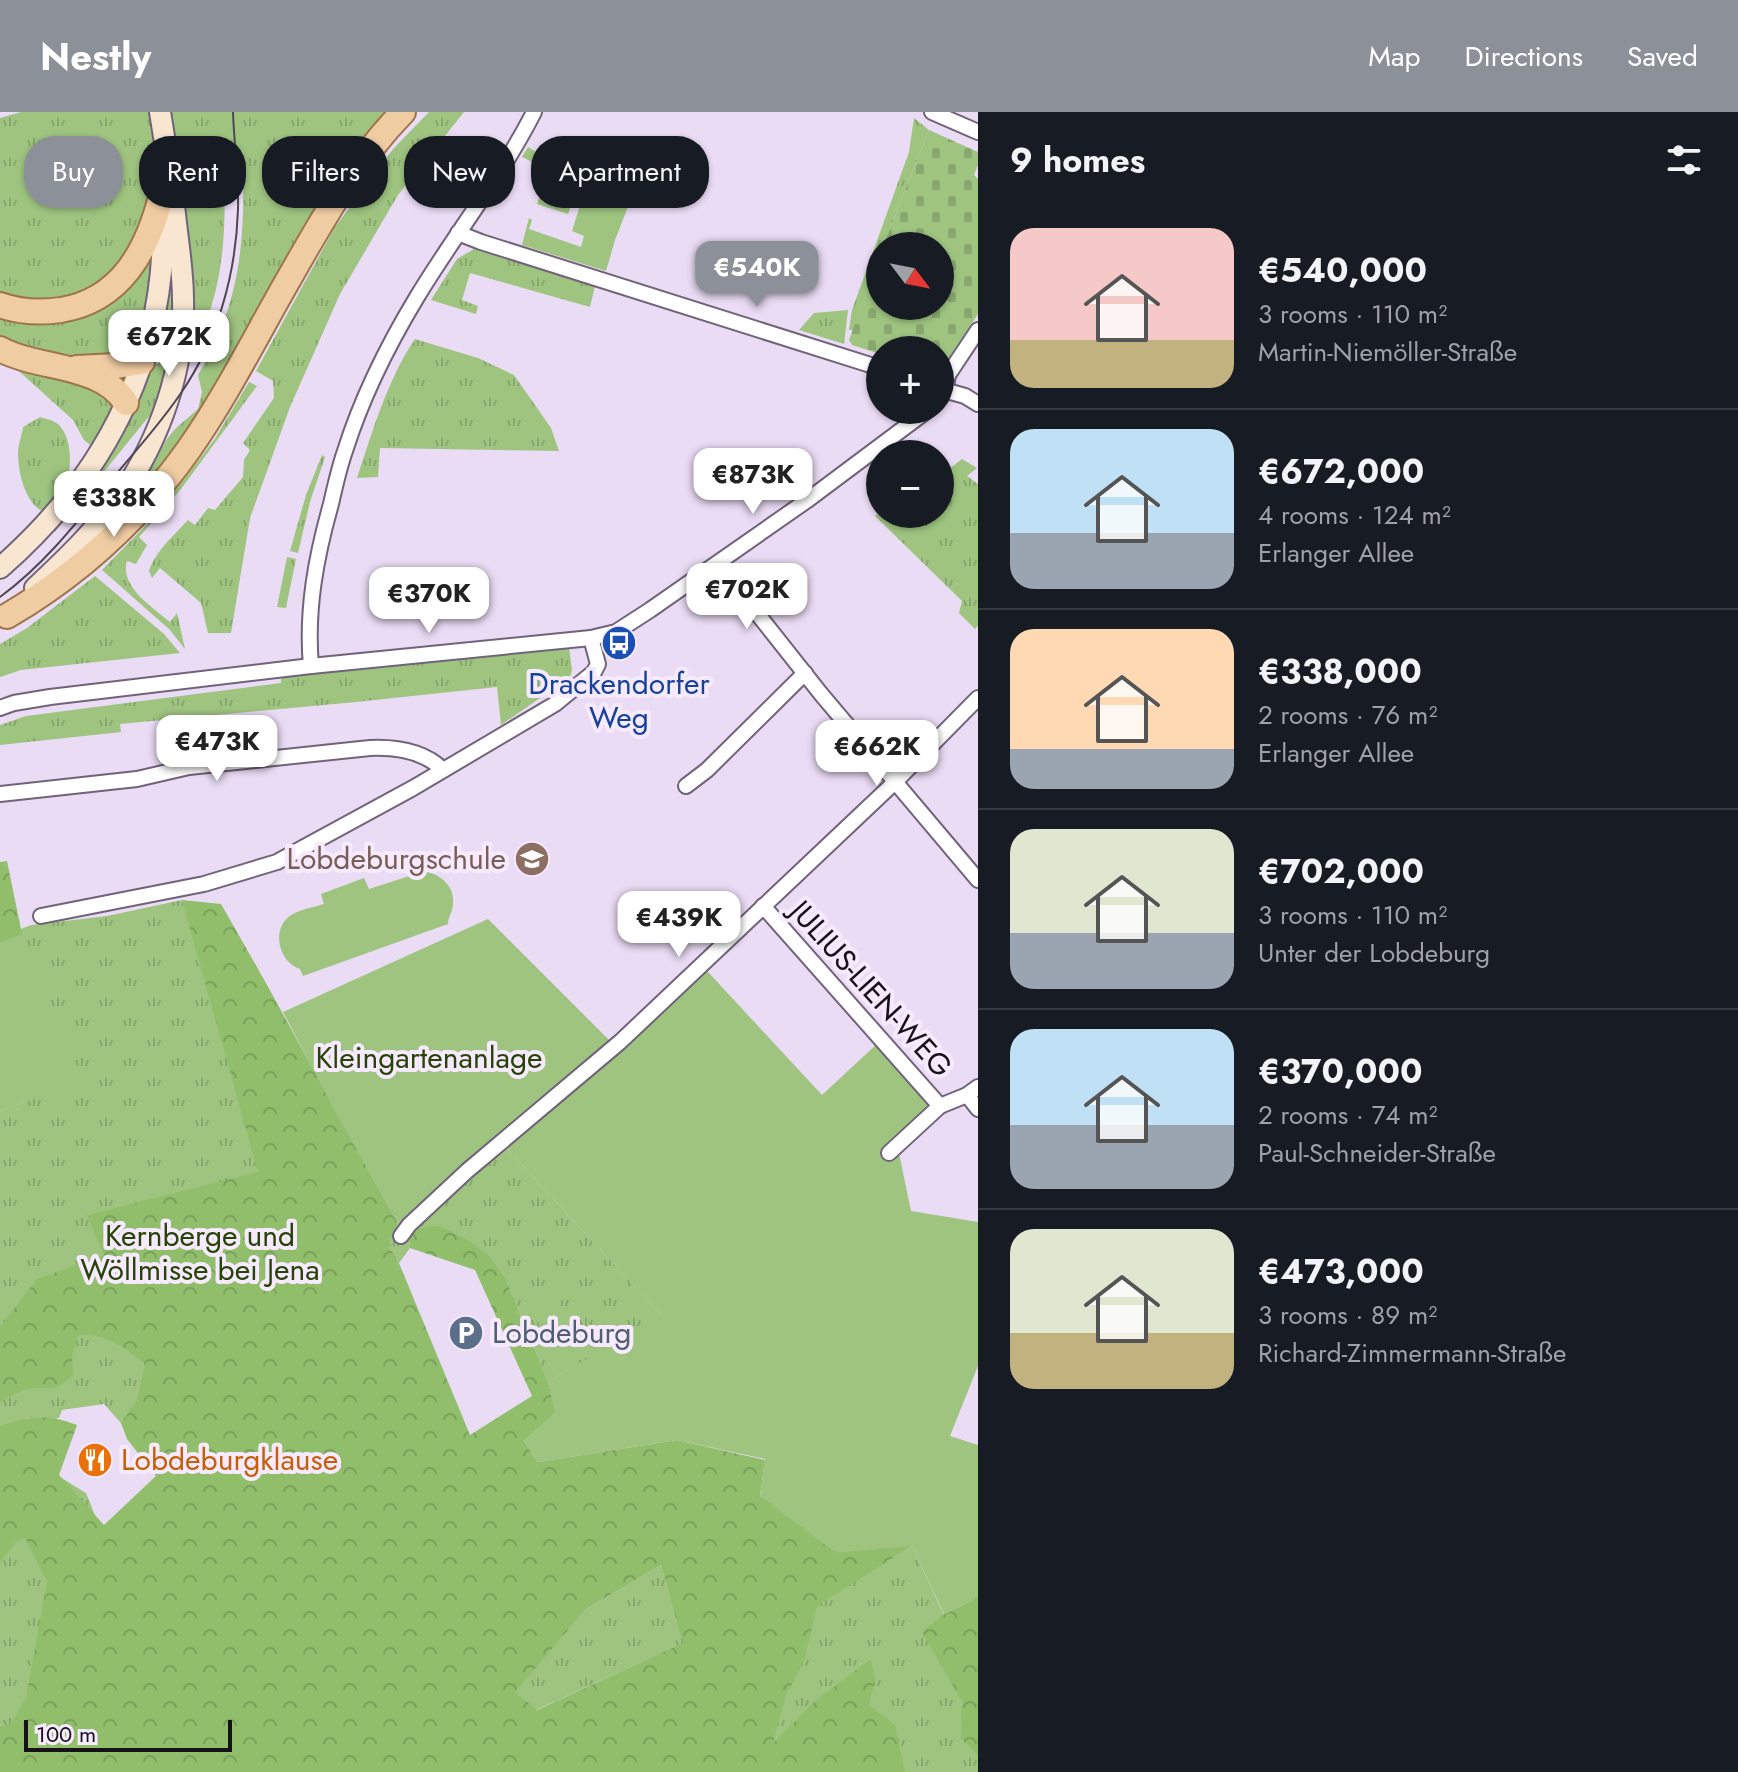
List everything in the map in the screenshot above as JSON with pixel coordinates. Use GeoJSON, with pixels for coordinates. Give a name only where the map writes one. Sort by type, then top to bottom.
{"type":"FeatureCollection","features":[{"type":"Feature","properties":{"kind":"main road"},"geometry":{"type":"LineString","coordinates":[[148,112],[155,136]]}},
{"type":"Feature","properties":{"kind":"main road"},"geometry":{"type":"LineString","coordinates":[[160,112],[162,136]]}},
{"type":"Feature","properties":{"kind":"main road"},"geometry":{"type":"LineString","coordinates":[[4,618],[80,567],[165,480],[214,410],[346,184],[364,157],[403,112]]}},
{"type":"Feature","properties":{"kind":"main road"},"geometry":{"type":"LineString","coordinates":[[0,305],[23,311],[52,311],[85,304],[100,297],[124,275],[141,251],[158,208]]}},
{"type":"Feature","properties":{"kind":"main road"},"geometry":{"type":"LineString","coordinates":[[0,568],[47,524],[81,483],[107,442],[126,403],[153,322],[163,233],[162,208]]}},
{"type":"Feature","properties":{"kind":"main road"},"geometry":{"type":"LineString","coordinates":[[4,618],[89,534],[112,506],[143,459],[160,420],[180,349],[183,303],[170,208]]}},
{"type":"Feature","properties":{"kind":"main road"},"geometry":{"type":"LineString","coordinates":[[0,349],[36,363],[67,368],[142,362],[180,349]]}},
{"type":"Feature","properties":{"kind":"main road"},"geometry":{"type":"LineString","coordinates":[[67,368],[110,385],[126,403]]}},
{"type":"Feature","properties":{"kind":"street"},"geometry":{"type":"LineString","coordinates":[[311,666],[309,613],[317,559],[344,451],[364,400],[416,299],[534,112]]}},
{"type":"Feature","properties":{"kind":"street"},"geometry":{"type":"LineString","coordinates":[[932,112],[978,132]]}},
{"type":"Feature","properties":{"kind":"street"},"geometry":{"type":"LineString","coordinates":[[458,233],[866,364]]}},
{"type":"Feature","properties":{"kind":"street"},"geometry":{"type":"LineString","coordinates":[[954,366],[978,330]]}},
{"type":"Feature","properties":{"kind":"street"},"geometry":{"type":"LineString","coordinates":[[954,395],[965,396],[978,404]]}},
{"type":"Feature","properties":{"kind":"street"},"geometry":{"type":"LineString","coordinates":[[0,708],[50,697],[311,666],[591,638],[616,632],[718,564],[909,424]]}},
{"type":"Feature","properties":{"kind":"street"},"geometry":{"type":"LineString","coordinates":[[718,564],[978,880]]}},
{"type":"Feature","properties":{"kind":"street"},"geometry":{"type":"LineString","coordinates":[[41,916],[204,884],[277,862],[555,704],[594,672],[598,664],[591,638]]}},
{"type":"Feature","properties":{"kind":"street"},"geometry":{"type":"LineString","coordinates":[[686,786],[707,770],[805,673]]}},
{"type":"Feature","properties":{"kind":"street"},"geometry":{"type":"LineString","coordinates":[[401,1236],[467,1171],[620,1042],[896,781],[978,698]]}},
{"type":"Feature","properties":{"kind":"street"},"geometry":{"type":"LineString","coordinates":[[0,794],[137,779],[189,767],[370,748],[391,747],[418,754],[435,762],[443,770]]}},
{"type":"Feature","properties":{"kind":"street","name":"JULIUS-LIEN-WEG"},"geometry":{"type":"LineString","coordinates":[[763,906],[940,1106]]}},
{"type":"Feature","properties":{"kind":"street"},"geometry":{"type":"LineString","coordinates":[[889,1153],[940,1106],[972,1091],[978,1109]]}},
{"type":"Feature","properties":{"kind":"green space"},"geometry":{"type":"Polygon","coordinates":[[[21,112],[396,112],[381,136],[262,136],[262,208],[335,208],[181,449],[109,524],[167,439],[198,409],[202,392],[198,375],[224,321],[238,267],[243,208],[246,208],[246,136],[139,136],[139,208],[149,208],[150,213],[118,269],[70,302],[0,299],[0,118],[21,112]]]}},
{"type":"Feature","properties":{"kind":"green space"},"geometry":{"type":"Polygon","coordinates":[[[429,112],[464,112],[445,136],[406,136],[429,112]]]}},
{"type":"Feature","properties":{"kind":"green space"},"geometry":{"type":"Polygon","coordinates":[[[914,118],[929,130],[889,232],[880,232],[909,152],[914,118]]]}},
{"type":"Feature","properties":{"kind":"green space"},"geometry":{"type":"Polygon","coordinates":[[[929,130],[978,152],[974,175],[978,179],[978,314],[954,350],[954,336],[866,336],[866,350],[852,345],[849,340],[866,293],[866,320],[954,320],[954,232],[889,232],[929,130]]]}},
{"type":"Feature","properties":{"kind":"green space"},"geometry":{"type":"Polygon","coordinates":[[[404,138],[404,187],[340,294],[290,407],[250,518],[231,633],[208,633],[201,603],[160,568],[152,578],[149,571],[156,557],[188,520],[195,525],[208,508],[215,510],[243,477],[244,460],[250,450],[243,443],[274,398],[273,381],[256,371],[335,227],[349,208],[388,208],[388,156],[404,138]]]}},
{"type":"Feature","properties":{"kind":"green space"},"geometry":{"type":"Polygon","coordinates":[[[528,147],[531,149],[531,161],[522,157],[528,147]]]}},
{"type":"Feature","properties":{"kind":"green space"},"geometry":{"type":"Polygon","coordinates":[[[184,208],[225,208],[218,282],[202,332],[190,357],[184,208]]]}},
{"type":"Feature","properties":{"kind":"green space"},"geometry":{"type":"Polygon","coordinates":[[[549,208],[570,208],[568,214],[549,208]]]}},
{"type":"Feature","properties":{"kind":"green space"},"geometry":{"type":"Polygon","coordinates":[[[579,208],[628,208],[606,271],[522,245],[529,218],[532,220],[529,229],[581,247],[584,236],[572,231],[579,208]]]}},
{"type":"Feature","properties":{"kind":"green space"},"geometry":{"type":"Polygon","coordinates":[[[474,249],[595,286],[590,307],[470,273],[462,300],[478,306],[476,314],[431,300],[457,259],[474,249]]]}},
{"type":"Feature","properties":{"kind":"green space"},"geometry":{"type":"Polygon","coordinates":[[[152,255],[146,309],[135,358],[90,361],[0,342],[0,317],[14,321],[46,322],[94,311],[119,294],[152,255]]]}},
{"type":"Feature","properties":{"kind":"green space"},"geometry":{"type":"Polygon","coordinates":[[[173,271],[174,328],[165,347],[156,353],[153,352],[170,272],[173,271]]]}},
{"type":"Feature","properties":{"kind":"green space"},"geometry":{"type":"Polygon","coordinates":[[[866,271],[866,293],[853,330],[849,330],[852,310],[866,271]]]}},
{"type":"Feature","properties":{"kind":"green space"},"geometry":{"type":"Polygon","coordinates":[[[848,310],[844,344],[799,330],[814,313],[848,310]]]}},
{"type":"Feature","properties":{"kind":"green space"},"geometry":{"type":"Polygon","coordinates":[[[415,339],[478,358],[514,375],[551,428],[559,451],[380,448],[378,477],[357,478],[389,388],[415,339]]]}},
{"type":"Feature","properties":{"kind":"green space"},"geometry":{"type":"Polygon","coordinates":[[[170,360],[159,404],[55,532],[52,530],[149,366],[170,360]]]}},
{"type":"Feature","properties":{"kind":"green space"},"geometry":{"type":"Polygon","coordinates":[[[11,364],[81,379],[115,402],[95,449],[84,440],[73,420],[11,364]]]}},
{"type":"Feature","properties":{"kind":"green space"},"geometry":{"type":"Polygon","coordinates":[[[249,382],[257,386],[181,489],[139,537],[147,545],[136,564],[127,561],[128,579],[139,596],[170,622],[177,613],[185,649],[169,629],[102,570],[158,513],[214,440],[249,382]]]}},
{"type":"Feature","properties":{"kind":"green space"},"geometry":{"type":"Polygon","coordinates":[[[40,417],[56,423],[63,430],[70,454],[65,487],[42,511],[31,501],[24,486],[18,453],[23,427],[40,417]]]}},
{"type":"Feature","properties":{"kind":"green space"},"geometry":{"type":"Polygon","coordinates":[[[322,455],[325,457],[298,553],[290,551],[306,495],[322,455]]]}},
{"type":"Feature","properties":{"kind":"green space"},"geometry":{"type":"Polygon","coordinates":[[[962,459],[977,468],[967,476],[978,484],[978,626],[975,629],[959,613],[962,601],[887,528],[954,528],[954,465],[962,459]]]}},
{"type":"Feature","properties":{"kind":"green space"},"geometry":{"type":"Polygon","coordinates":[[[287,557],[296,559],[286,608],[277,607],[287,557]]]}},
{"type":"Feature","properties":{"kind":"green space"},"geometry":{"type":"Polygon","coordinates":[[[95,576],[164,634],[180,653],[21,670],[0,677],[0,644],[27,628],[95,576]]]}},
{"type":"Feature","properties":{"kind":"green space"},"geometry":{"type":"Polygon","coordinates":[[[569,648],[570,677],[501,725],[497,687],[120,724],[121,732],[0,745],[0,725],[26,716],[281,683],[281,677],[569,648]]]}},
{"type":"Feature","properties":{"kind":"green space"},"geometry":{"type":"Polygon","coordinates":[[[7,861],[22,934],[0,943],[0,862],[7,861]]]}},
{"type":"Feature","properties":{"kind":"green space"},"geometry":{"type":"Polygon","coordinates":[[[425,871],[436,875],[452,892],[453,905],[448,924],[303,976],[300,969],[286,959],[280,943],[281,927],[293,914],[324,904],[321,894],[364,878],[369,889],[425,871]]]}},
{"type":"Feature","properties":{"kind":"green space"},"geometry":{"type":"Polygon","coordinates":[[[182,900],[185,909],[394,1223],[171,1479],[104,1404],[62,1410],[59,1418],[26,1418],[42,1466],[86,1493],[101,1530],[0,1772],[0,1111],[35,1098],[0,1008],[0,937],[31,925],[107,916],[182,900]]]}},
{"type":"Feature","properties":{"kind":"green space","name":"Kernberge und Wöllmisse bei Jena"},"geometry":{"type":"Polygon","coordinates":[[[182,900],[221,904],[398,1223],[389,1246],[399,1263],[470,1435],[532,1396],[475,1270],[410,1248],[409,1240],[418,1228],[441,1226],[468,1240],[490,1256],[505,1277],[548,1382],[556,1412],[524,1441],[538,1462],[677,1440],[765,1460],[760,1496],[912,1546],[817,1606],[804,1661],[786,1695],[773,1743],[815,1701],[871,1659],[875,1680],[869,1705],[895,1725],[905,1772],[0,1772],[0,1727],[11,1723],[26,1698],[47,1581],[25,1538],[17,1541],[0,1562],[0,1426],[38,1417],[77,1425],[59,1475],[104,1525],[156,1476],[127,1439],[121,1423],[136,1402],[144,1363],[106,1339],[78,1335],[72,1355],[73,1375],[55,1387],[24,1390],[0,1402],[0,1327],[37,1279],[104,1255],[87,1215],[258,1172],[182,900]],[[661,1565],[586,1609],[515,1692],[537,1710],[683,1643],[661,1565]]]}},
{"type":"Feature","properties":{"kind":"green space","name":"Kleingartenanlage"},"geometry":{"type":"Polygon","coordinates":[[[488,919],[610,1041],[696,959],[822,1095],[879,1042],[935,1111],[896,1139],[911,1211],[978,1222],[978,1366],[950,1436],[978,1445],[978,1598],[944,1614],[912,1546],[836,1553],[760,1496],[765,1459],[677,1440],[538,1462],[524,1441],[555,1412],[548,1382],[661,1315],[495,1136],[398,1223],[283,1012],[488,919]]]}},
{"type":"Feature","properties":{"kind":"green space"},"geometry":{"type":"Polygon","coordinates":[[[22,934],[86,1087],[38,1097],[0,1111],[0,943],[22,934]]]}},
{"type":"Feature","properties":{"kind":"green space"},"geometry":{"type":"Polygon","coordinates":[[[495,1136],[662,1316],[548,1382],[505,1277],[490,1256],[441,1226],[409,1240],[410,1248],[399,1263],[389,1246],[398,1223],[495,1136]]]}},
{"type":"Feature","properties":{"kind":"green space"},"geometry":{"type":"Polygon","coordinates":[[[551,1287],[565,1294],[549,1328],[535,1321],[551,1287]]]}},
{"type":"Feature","properties":{"kind":"green space"},"geometry":{"type":"Polygon","coordinates":[[[912,1546],[944,1615],[978,1598],[978,1772],[305,1772],[514,1725],[861,1561],[888,1561],[912,1546]]]}},
{"type":"Feature","properties":{"kind":"green space"},"geometry":{"type":"Polygon","coordinates":[[[661,1565],[684,1643],[536,1710],[514,1692],[586,1609],[661,1565]]]}},
{"type":"Feature","properties":{"kind":"green space"},"geometry":{"type":"Polygon","coordinates":[[[978,1598],[978,1754],[961,1739],[962,1701],[922,1632],[944,1614],[978,1598]]]}},
{"type":"Feature","properties":{"kind":"tram line"},"geometry":{"type":"LineString","coordinates":[[0,597],[46,556],[87,510],[157,426],[205,351],[223,305],[236,233],[238,185],[233,112]]}},
{"type":"Feature","properties":{"kind":"place","name":"Drackendorfer Weg"},"geometry":{"type":"Point","coordinates":[619,643]}},
{"type":"Feature","properties":{"kind":"place","name":"Lobdeburgschule"},"geometry":{"type":"Point","coordinates":[532,859]}},
{"type":"Feature","properties":{"kind":"place","name":"Lobdeburg"},"geometry":{"type":"Point","coordinates":[466,1333]}},
{"type":"Feature","properties":{"kind":"place","name":"Lobdeburgklause"},"geometry":{"type":"Point","coordinates":[95,1460]}}]}
